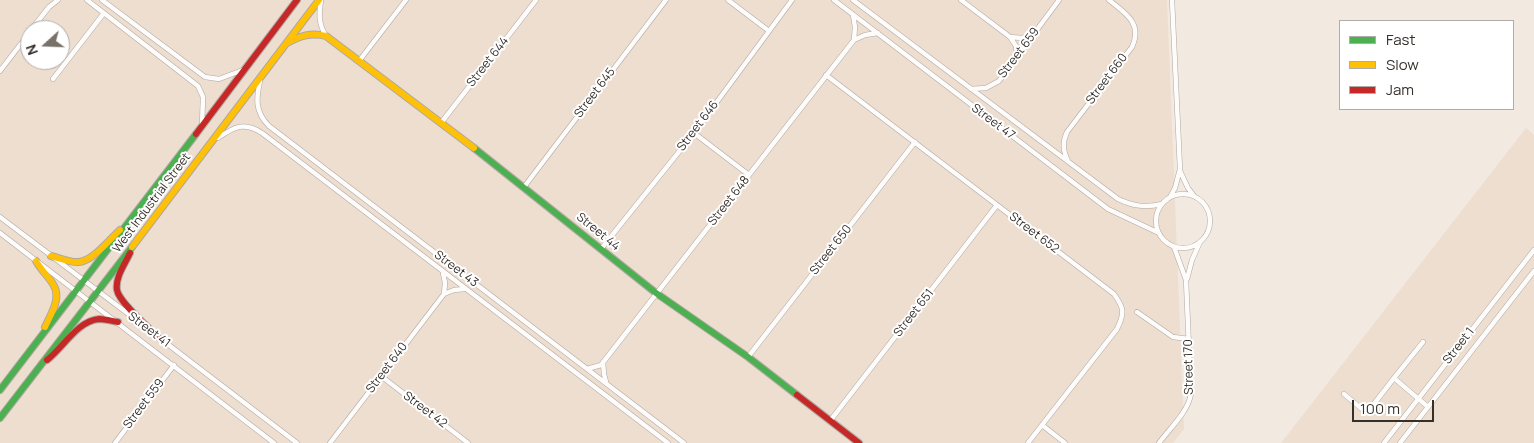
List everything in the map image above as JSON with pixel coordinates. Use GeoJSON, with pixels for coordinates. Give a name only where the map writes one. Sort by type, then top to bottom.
{"type":"FeatureCollection","features":[{"type":"Feature","properties":{"kind":"main road","name":"West Industrial Street"},"geometry":{"type":"LineString","coordinates":[[0,390],[77,292],[297,0]]}},
{"type":"Feature","properties":{"kind":"main road","name":"West Industrial Street"},"geometry":{"type":"LineString","coordinates":[[0,418],[320,0]]}},
{"type":"Feature","properties":{"kind":"main road"},"geometry":{"type":"LineString","coordinates":[[286,43],[307,34],[313,33],[326,36]]}},
{"type":"Feature","properties":{"kind":"main road","name":"Street 44"},"geometry":{"type":"LineString","coordinates":[[326,36],[524,187],[656,292],[748,358],[859,443]]}},
{"type":"Feature","properties":{"kind":"main road"},"geometry":{"type":"LineString","coordinates":[[51,256],[82,262],[91,257],[130,222]]}},
{"type":"Feature","properties":{"kind":"main road"},"geometry":{"type":"LineString","coordinates":[[132,246],[118,279],[117,291],[124,302],[158,337]]}},
{"type":"Feature","properties":{"kind":"main road"},"geometry":{"type":"LineString","coordinates":[[36,261],[39,268],[52,284],[56,295],[54,308],[39,339]]}},
{"type":"Feature","properties":{"kind":"main road"},"geometry":{"type":"LineString","coordinates":[[41,365],[60,350],[86,323],[100,319],[118,322]]}},
{"type":"Feature","properties":{"kind":"street"},"geometry":{"type":"LineString","coordinates":[[39,20],[52,0]]}},
{"type":"Feature","properties":{"kind":"street"},"geometry":{"type":"LineString","coordinates":[[49,7],[58,0]]}},
{"type":"Feature","properties":{"kind":"street"},"geometry":{"type":"LineString","coordinates":[[87,0],[198,86],[204,97],[202,126]]}},
{"type":"Feature","properties":{"kind":"street"},"geometry":{"type":"LineString","coordinates":[[102,0],[205,77],[219,79],[244,70]]}},
{"type":"Feature","properties":{"kind":"street"},"geometry":{"type":"LineString","coordinates":[[320,0],[319,24],[326,36]]}},
{"type":"Feature","properties":{"kind":"street"},"geometry":{"type":"LineString","coordinates":[[359,61],[406,0]]}},
{"type":"Feature","properties":{"kind":"street","name":"Street 644"},"geometry":{"type":"LineString","coordinates":[[441,124],[536,0]]}},
{"type":"Feature","properties":{"kind":"street","name":"Street 645"},"geometry":{"type":"LineString","coordinates":[[524,187],[666,0]]}},
{"type":"Feature","properties":{"kind":"street"},"geometry":{"type":"LineString","coordinates":[[728,0],[769,31]]}},
{"type":"Feature","properties":{"kind":"street","name":"Street 646"},"geometry":{"type":"LineString","coordinates":[[601,249],[694,133],[792,0]]}},
{"type":"Feature","properties":{"kind":"street","name":"Street 47"},"geometry":{"type":"LineString","coordinates":[[834,0],[1108,209],[1159,233]]}},
{"type":"Feature","properties":{"kind":"street","name":"Street 47"},"geometry":{"type":"LineString","coordinates":[[853,0],[1118,198],[1129,204],[1141,207],[1162,204]]}},
{"type":"Feature","properties":{"kind":"street"},"geometry":{"type":"LineString","coordinates":[[961,0],[1010,37],[1016,46],[1017,56]]}},
{"type":"Feature","properties":{"kind":"street","name":"Street 659"},"geometry":{"type":"LineString","coordinates":[[970,89],[979,90],[993,86],[1059,0]]}},
{"type":"Feature","properties":{"kind":"street","name":"Street 660"},"geometry":{"type":"LineString","coordinates":[[1069,163],[1064,148],[1064,138],[1067,132],[1132,47],[1135,40],[1136,33],[1130,17],[1108,0]]}},
{"type":"Feature","properties":{"kind":"street"},"geometry":{"type":"LineString","coordinates":[[1172,0],[1180,170],[1175,188],[1170,197],[1162,204],[1156,215],[1156,221],[1159,233],[1163,239],[1174,246],[1188,248],[1200,242],[1208,231],[1210,218],[1205,205],[1188,188],[1180,170]]}},
{"type":"Feature","properties":{"kind":"street"},"geometry":{"type":"LineString","coordinates":[[53,79],[104,13]]}},
{"type":"Feature","properties":{"kind":"street"},"geometry":{"type":"LineString","coordinates":[[853,15],[855,27],[854,40],[865,35],[878,33]]}},
{"type":"Feature","properties":{"kind":"street"},"geometry":{"type":"LineString","coordinates":[[1010,37],[1022,38],[1033,35]]}},
{"type":"Feature","properties":{"kind":"street","name":"Street 648"},"geometry":{"type":"LineString","coordinates":[[588,369],[597,367],[604,362],[656,292],[854,40]]}},
{"type":"Feature","properties":{"kind":"street"},"geometry":{"type":"LineString","coordinates":[[0,71],[20,45]]}},
{"type":"Feature","properties":{"kind":"street","name":"Street 652"},"geometry":{"type":"LineString","coordinates":[[826,75],[1114,294],[1120,302],[1123,313],[1117,329],[1028,443]]}},
{"type":"Feature","properties":{"kind":"street","name":"Street 43"},"geometry":{"type":"LineString","coordinates":[[260,78],[257,110],[269,126],[684,443]]}},
{"type":"Feature","properties":{"kind":"street","name":"Street 43"},"geometry":{"type":"LineString","coordinates":[[213,142],[238,127],[250,126],[256,128],[668,443]]}},
{"type":"Feature","properties":{"kind":"street"},"geometry":{"type":"LineString","coordinates":[[694,133],[749,175]]}},
{"type":"Feature","properties":{"kind":"street","name":"Street 650"},"geometry":{"type":"LineString","coordinates":[[748,358],[914,142]]}},
{"type":"Feature","properties":{"kind":"street"},"geometry":{"type":"LineString","coordinates":[[1170,197],[1178,194],[1194,196]]}},
{"type":"Feature","properties":{"kind":"street","name":"Street 651"},"geometry":{"type":"LineString","coordinates":[[830,421],[997,205]]}},
{"type":"Feature","properties":{"kind":"street","name":"Street 41"},"geometry":{"type":"LineString","coordinates":[[0,217],[297,443]]}},
{"type":"Feature","properties":{"kind":"street","name":"Street 41"},"geometry":{"type":"LineString","coordinates":[[0,233],[274,443]]}},
{"type":"Feature","properties":{"kind":"street","name":"Street 170"},"geometry":{"type":"LineString","coordinates":[[1186,280],[1200,242]]}},
{"type":"Feature","properties":{"kind":"street","name":"Street 170"},"geometry":{"type":"LineString","coordinates":[[1159,443],[1190,401],[1192,384],[1186,280],[1174,246]]}},
{"type":"Feature","properties":{"kind":"street","name":"Street 1"},"geometry":{"type":"LineString","coordinates":[[1384,443],[1534,250]]}},
{"type":"Feature","properties":{"kind":"street","name":"Street 1"},"geometry":{"type":"LineString","coordinates":[[1400,443],[1534,271]]}},
{"type":"Feature","properties":{"kind":"street"},"geometry":{"type":"LineString","coordinates":[[442,272],[445,283],[444,294],[454,290],[465,289]]}},
{"type":"Feature","properties":{"kind":"street","name":"Street 640"},"geometry":{"type":"LineString","coordinates":[[330,443],[444,294]]}},
{"type":"Feature","properties":{"kind":"street"},"geometry":{"type":"LineString","coordinates":[[1137,312],[1173,337],[1189,339]]}},
{"type":"Feature","properties":{"kind":"street"},"geometry":{"type":"LineString","coordinates":[[1344,394],[1363,410],[1370,409],[1423,342]]}},
{"type":"Feature","properties":{"kind":"street"},"geometry":{"type":"LineString","coordinates":[[604,362],[604,374],[608,385]]}},
{"type":"Feature","properties":{"kind":"street","name":"Street 559"},"geometry":{"type":"LineString","coordinates":[[115,443],[174,365]]}},
{"type":"Feature","properties":{"kind":"street","name":"Street 42"},"geometry":{"type":"LineString","coordinates":[[381,376],[468,443]]}},
{"type":"Feature","properties":{"kind":"street"},"geometry":{"type":"LineString","coordinates":[[1394,378],[1428,407]]}},
{"type":"Feature","properties":{"kind":"street"},"geometry":{"type":"LineString","coordinates":[[1042,425],[1065,443]]}},
{"type":"Feature","properties":{"kind":"shaded area"},"geometry":{"type":"Polygon","coordinates":[[[0,0],[1167,0],[1184,429],[1173,443],[0,443],[0,0]]]}},
{"type":"Feature","properties":{"kind":"shaded area"},"geometry":{"type":"Polygon","coordinates":[[[1526,128],[1534,135],[1534,443],[1281,443],[1526,128]]]}},
{"type":"Feature","properties":{"kind":"traffic: fast"},"geometry":{"type":"LineString","coordinates":[[0,390],[196,134]]}},
{"type":"Feature","properties":{"kind":"traffic: fast"},"geometry":{"type":"LineString","coordinates":[[474,148],[656,293],[748,357],[797,395]]}},
{"type":"Feature","properties":{"kind":"traffic: fast"},"geometry":{"type":"LineString","coordinates":[[0,418],[132,247]]}},
{"type":"Feature","properties":{"kind":"traffic: slow"},"geometry":{"type":"LineString","coordinates":[[132,247],[319,0]]}},
{"type":"Feature","properties":{"kind":"traffic: slow"},"geometry":{"type":"LineString","coordinates":[[287,43],[306,35],[326,36],[474,148]]}},
{"type":"Feature","properties":{"kind":"traffic: slow"},"geometry":{"type":"LineString","coordinates":[[51,256],[72,262],[84,261],[101,249],[120,230]]}},
{"type":"Feature","properties":{"kind":"traffic: slow"},"geometry":{"type":"LineString","coordinates":[[36,261],[53,284],[56,295],[55,306],[45,327]]}},
{"type":"Feature","properties":{"kind":"traffic: jam"},"geometry":{"type":"LineString","coordinates":[[196,134],[297,0]]}},
{"type":"Feature","properties":{"kind":"traffic: jam"},"geometry":{"type":"LineString","coordinates":[[130,253],[119,275],[117,290],[128,308],[158,337]]}},
{"type":"Feature","properties":{"kind":"traffic: jam"},"geometry":{"type":"LineString","coordinates":[[47,360],[77,330],[91,321],[99,319],[118,322]]}},
{"type":"Feature","properties":{"kind":"traffic: jam"},"geometry":{"type":"LineString","coordinates":[[797,395],[859,443]]}}]}
